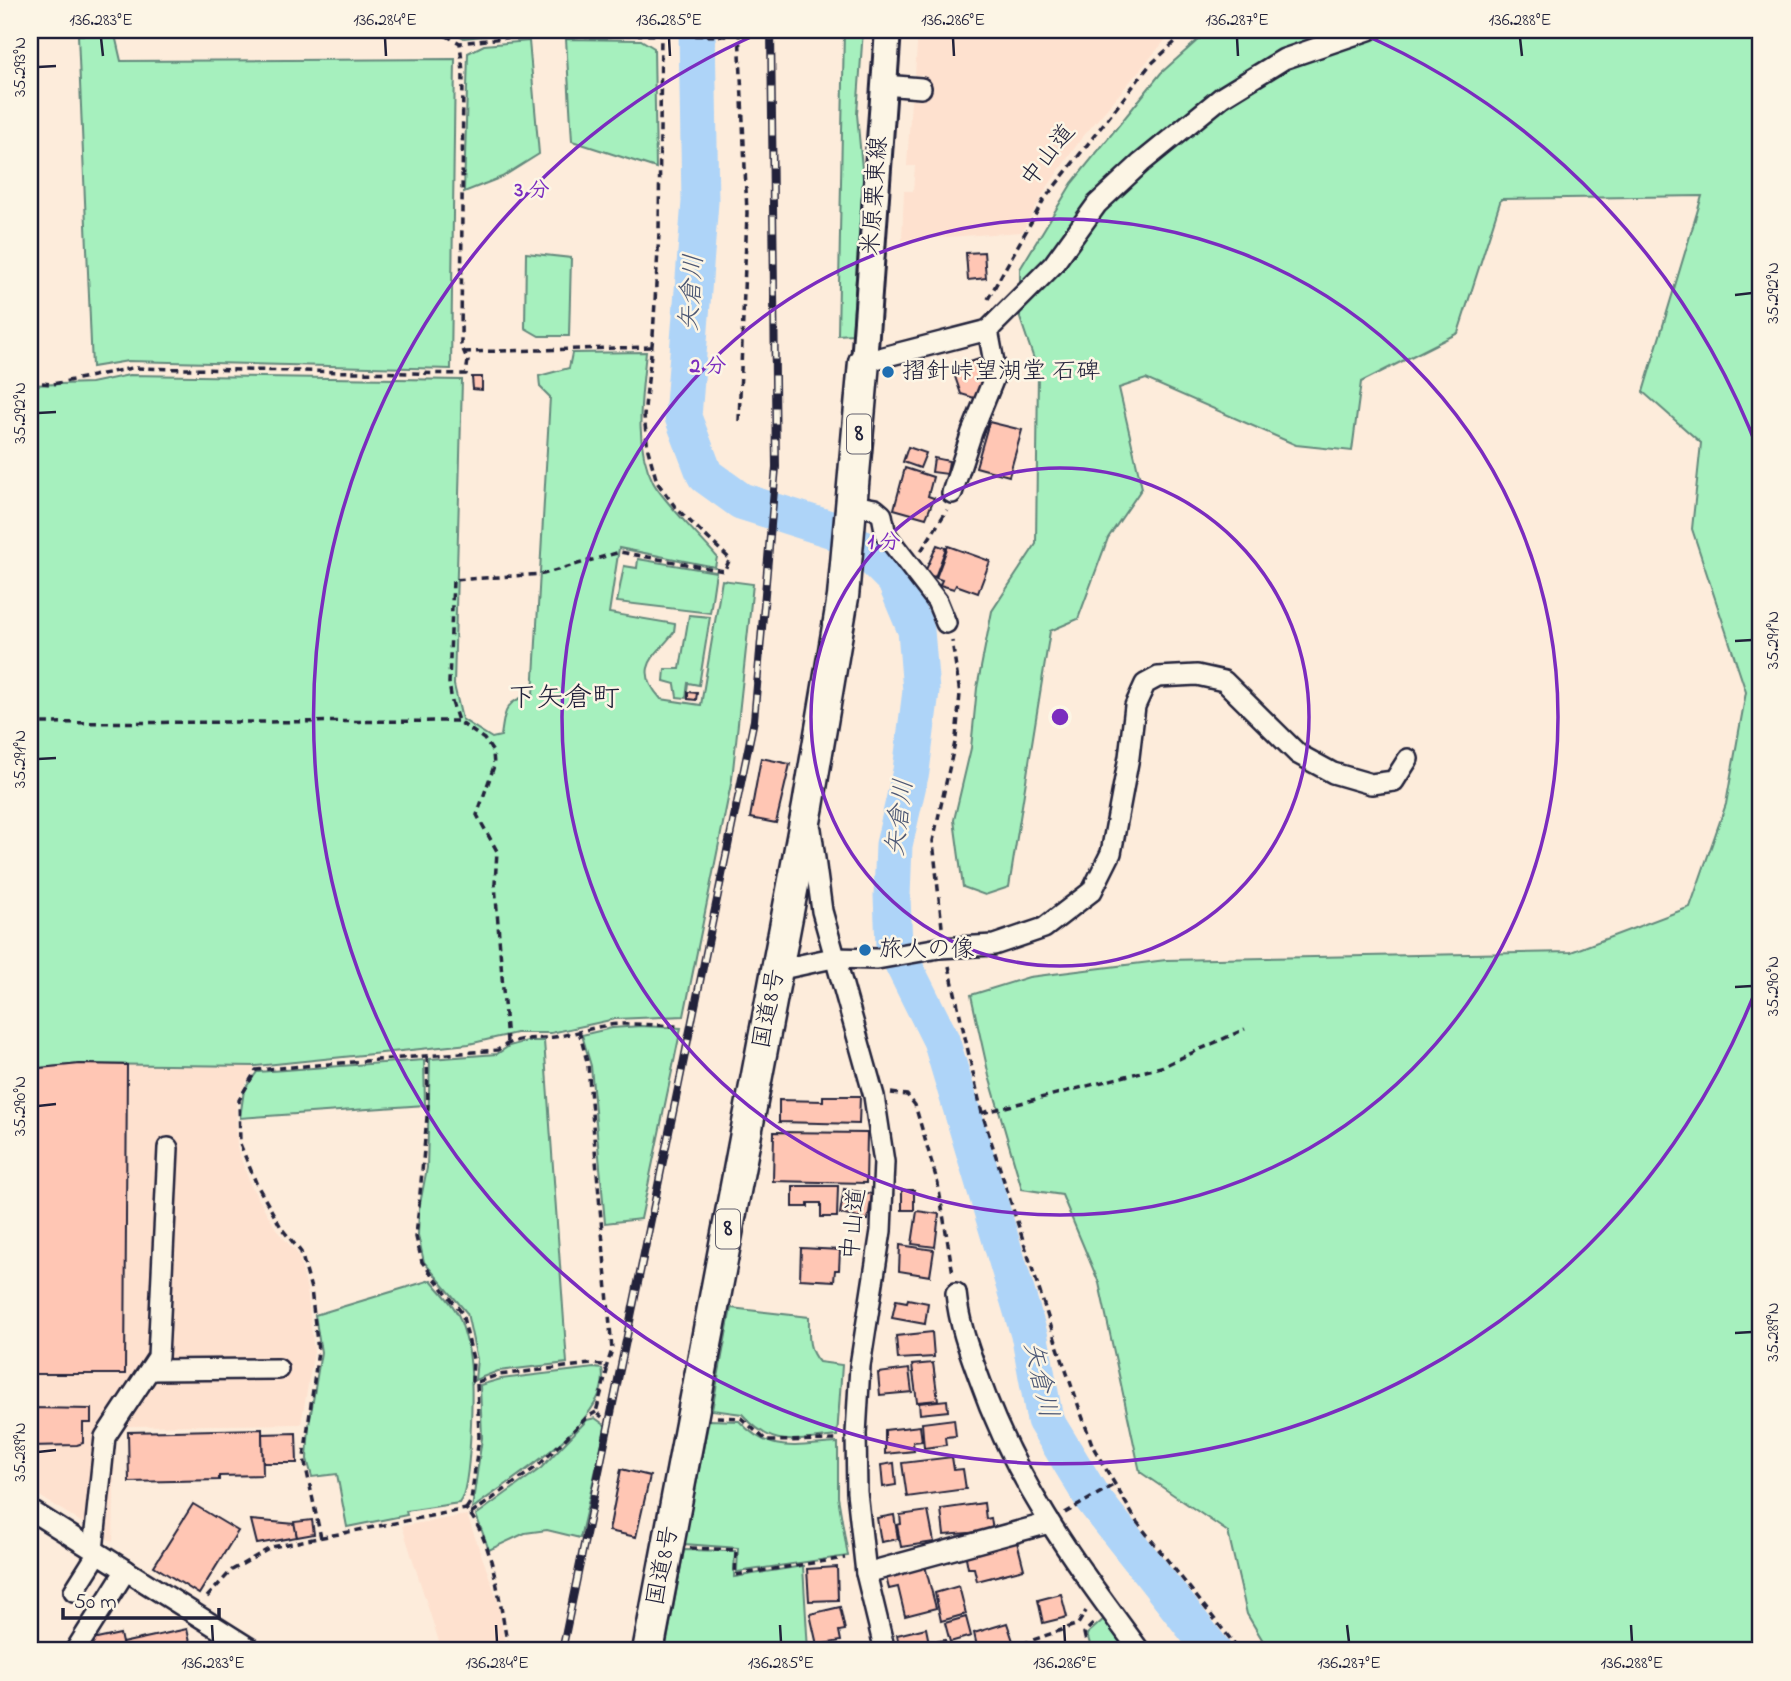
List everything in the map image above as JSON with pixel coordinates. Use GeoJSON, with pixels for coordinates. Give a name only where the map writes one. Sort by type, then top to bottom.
{"type":"FeatureCollection","features":[{"type":"Feature","properties":{"kind":"highway","name":"国道8号"},"geometry":{"type":"LineString","coordinates":[[648,1651],[808,806],[843,597],[853,509],[864,362]]}},
{"type":"Feature","properties":{"kind":"main road","name":"米原栗東線"},"geometry":{"type":"LineString","coordinates":[[864,362],[888,30]]}},
{"type":"Feature","properties":{"kind":"street"},"geometry":{"type":"LineString","coordinates":[[864,362],[988,330],[1053,265],[1097,204],[1141,163],[1222,97],[1284,59],[1368,30]]}},
{"type":"Feature","properties":{"kind":"street"},"geometry":{"type":"LineString","coordinates":[[884,85],[921,88]]}},
{"type":"Feature","properties":{"kind":"street"},"geometry":{"type":"LineString","coordinates":[[952,493],[972,432],[996,373],[988,330]]}},
{"type":"Feature","properties":{"kind":"street"},"geometry":{"type":"LineString","coordinates":[[853,509],[875,509],[882,514],[886,535],[912,564],[937,601],[946,623]]}},
{"type":"Feature","properties":{"kind":"street"},"geometry":{"type":"LineString","coordinates":[[777,970],[832,958],[877,959],[942,948],[994,945],[1044,928],[1092,891],[1111,853],[1129,757],[1135,706],[1145,684],[1158,677],[1197,675],[1224,681],[1298,754],[1333,773],[1371,784],[1394,781],[1408,759]]}},
{"type":"Feature","properties":{"kind":"street","name":"中山道"},"geometry":{"type":"LineString","coordinates":[[808,806],[822,911],[832,958],[874,1096],[884,1162],[884,1196],[860,1366],[856,1440],[857,1492],[865,1564],[885,1651]]}},
{"type":"Feature","properties":{"kind":"street"},"geometry":{"type":"LineString","coordinates":[[792,893],[822,911]]}},
{"type":"Feature","properties":{"kind":"street"},"geometry":{"type":"LineString","coordinates":[[74,1591],[95,1552],[106,1437],[158,1357],[168,1148]]}},
{"type":"Feature","properties":{"kind":"street"},"geometry":{"type":"LineString","coordinates":[[956,1293],[958,1321],[989,1407],[1013,1462],[1054,1520],[1103,1601],[1140,1651]]}},
{"type":"Feature","properties":{"kind":"street"},"geometry":{"type":"LineString","coordinates":[[150,1370],[278,1370]]}},
{"type":"Feature","properties":{"kind":"street"},"geometry":{"type":"LineString","coordinates":[[30,1510],[193,1611],[226,1624],[254,1651]]}},
{"type":"Feature","properties":{"kind":"street"},"geometry":{"type":"LineString","coordinates":[[865,1564],[1054,1520]]}},
{"type":"Feature","properties":{"kind":"street"},"geometry":{"type":"LineString","coordinates":[[75,1651],[125,1570]]}},
{"type":"Feature","properties":{"kind":"path"},"geometry":{"type":"LineString","coordinates":[[30,34],[95,30]]}},
{"type":"Feature","properties":{"kind":"path"},"geometry":{"type":"LineString","coordinates":[[435,30],[460,43],[547,33],[728,36],[737,30]]}},
{"type":"Feature","properties":{"kind":"path"},"geometry":{"type":"LineString","coordinates":[[737,30],[747,213],[739,421]]}},
{"type":"Feature","properties":{"kind":"path","name":"中山道"},"geometry":{"type":"LineString","coordinates":[[988,330],[982,312],[1043,201],[1149,66],[1188,30]]}},
{"type":"Feature","properties":{"kind":"path"},"geometry":{"type":"LineString","coordinates":[[458,721],[449,682],[453,580],[543,573],[620,552],[724,570],[730,559],[676,508],[657,482],[648,450],[644,416],[652,347],[659,233],[662,33]]}},
{"type":"Feature","properties":{"kind":"path"},"geometry":{"type":"LineString","coordinates":[[30,382],[52,384],[132,368],[467,374],[468,361],[461,345],[459,254],[463,72],[460,43]]}},
{"type":"Feature","properties":{"kind":"path"},"geometry":{"type":"LineString","coordinates":[[464,352],[652,347]]}},
{"type":"Feature","properties":{"kind":"path"},"geometry":{"type":"LineString","coordinates":[[912,564],[946,512],[952,493]]}},
{"type":"Feature","properties":{"kind":"path"},"geometry":{"type":"LineString","coordinates":[[946,623],[952,636],[960,694],[956,738],[933,841],[936,889],[942,948],[982,1113],[1056,1342],[1094,1447],[1137,1522],[1240,1651]]}},
{"type":"Feature","properties":{"kind":"path"},"geometry":{"type":"LineString","coordinates":[[30,723],[458,721],[484,739],[493,752],[494,766],[477,815],[497,851],[495,884],[507,1042]]}},
{"type":"Feature","properties":{"kind":"path"},"geometry":{"type":"LineString","coordinates":[[321,1538],[304,1458],[318,1352],[311,1289],[301,1252],[282,1229],[257,1185],[240,1144],[239,1100],[256,1070],[498,1049],[507,1042],[642,1023],[681,1026]]}},
{"type":"Feature","properties":{"kind":"path"},"geometry":{"type":"LineString","coordinates":[[982,1113],[1161,1067],[1245,1029]]}},
{"type":"Feature","properties":{"kind":"path"},"geometry":{"type":"LineString","coordinates":[[471,1514],[539,1465],[586,1418],[596,1412],[612,1350],[588,1065],[579,1031]]}},
{"type":"Feature","properties":{"kind":"path"},"geometry":{"type":"LineString","coordinates":[[427,1056],[428,1106],[416,1237],[422,1262],[462,1313],[474,1359],[472,1381],[477,1383],[498,1375],[591,1363],[604,1365],[606,1368]]}},
{"type":"Feature","properties":{"kind":"path"},"geometry":{"type":"LineString","coordinates":[[874,1096],[897,1093],[907,1095],[915,1105],[947,1221],[956,1293]]}},
{"type":"Feature","properties":{"kind":"path"},"geometry":{"type":"LineString","coordinates":[[193,1611],[232,1570],[259,1552],[272,1547],[466,1509],[471,1501],[479,1437],[477,1383]]}},
{"type":"Feature","properties":{"kind":"path"},"geometry":{"type":"LineString","coordinates":[[596,1412],[602,1418]]}},
{"type":"Feature","properties":{"kind":"path"},"geometry":{"type":"LineString","coordinates":[[692,1416],[741,1418],[767,1441],[856,1440]]}},
{"type":"Feature","properties":{"kind":"path"},"geometry":{"type":"LineString","coordinates":[[1054,1520],[1115,1484]]}},
{"type":"Feature","properties":{"kind":"path"},"geometry":{"type":"LineString","coordinates":[[466,1509],[471,1514],[494,1577],[509,1651]]}},
{"type":"Feature","properties":{"kind":"path"},"geometry":{"type":"LineString","coordinates":[[667,1547],[736,1550],[735,1575],[865,1564]]}},
{"type":"Feature","properties":{"kind":"path"},"geometry":{"type":"LineString","coordinates":[[1022,1644],[1078,1624],[1103,1601]]}},
{"type":"Feature","properties":{"kind":"path"},"geometry":{"type":"LineString","coordinates":[[1088,1651],[1084,1633],[1103,1601]]}},
{"type":"Feature","properties":{"kind":"shaded area"},"geometry":{"type":"Polygon","coordinates":[[[918,30],[1174,30],[1081,139],[1046,189],[1022,232],[902,240],[904,191],[913,191],[915,166],[907,166],[911,100],[921,100],[922,75],[915,75],[918,30]]]}},
{"type":"Feature","properties":{"kind":"shaded area"},"geometry":{"type":"Polygon","coordinates":[[[80,1064],[256,1066],[236,1101],[237,1148],[251,1186],[278,1232],[298,1254],[307,1289],[314,1352],[301,1424],[127,1426],[115,1443],[113,1542],[30,1490],[30,1069],[80,1064]]]}},
{"type":"Feature","properties":{"kind":"shaded area"},"geometry":{"type":"Polygon","coordinates":[[[467,1515],[498,1601],[506,1651],[442,1651],[402,1526],[467,1515]]]}},
{"type":"Feature","properties":{"kind":"green space"},"geometry":{"type":"Polygon","coordinates":[[[451,30],[501,30],[501,34],[464,38],[451,30]]]}},
{"type":"Feature","properties":{"kind":"green space"},"geometry":{"type":"Polygon","coordinates":[[[844,30],[863,30],[857,114],[863,179],[852,334],[838,335],[844,30]]]}},
{"type":"Feature","properties":{"kind":"green space"},"geometry":{"type":"Polygon","coordinates":[[[1209,30],[1761,30],[1761,1651],[1269,1651],[1247,1614],[1228,1532],[1140,1472],[1099,1283],[1062,1195],[1022,1189],[989,1076],[971,995],[1029,977],[1166,960],[1571,952],[1690,907],[1726,804],[1746,692],[1692,529],[1701,443],[1643,392],[1702,196],[1501,199],[1458,333],[1361,382],[1352,451],[1296,445],[1146,379],[1119,388],[1142,488],[1108,538],[1078,619],[1050,631],[1009,887],[985,895],[963,887],[954,820],[971,748],[977,688],[992,611],[1036,544],[1038,371],[1020,318],[1020,269],[1072,183],[1161,73],[1209,30]]]}},
{"type":"Feature","properties":{"kind":"green space"},"geometry":{"type":"Polygon","coordinates":[[[78,35],[115,35],[121,61],[455,59],[451,369],[128,361],[92,367],[78,35]]]}},
{"type":"Feature","properties":{"kind":"green space"},"geometry":{"type":"Polygon","coordinates":[[[566,39],[641,40],[654,48],[656,168],[572,141],[566,39]]]}},
{"type":"Feature","properties":{"kind":"green space"},"geometry":{"type":"Polygon","coordinates":[[[529,41],[539,154],[502,177],[464,192],[468,53],[484,45],[529,41]]]}},
{"type":"Feature","properties":{"kind":"green space"},"geometry":{"type":"Polygon","coordinates":[[[526,253],[571,258],[569,336],[539,336],[525,328],[526,253]]]}},
{"type":"Feature","properties":{"kind":"green space"},"geometry":{"type":"Polygon","coordinates":[[[646,352],[640,418],[647,467],[653,482],[665,499],[717,557],[715,567],[619,548],[609,613],[675,624],[674,632],[650,662],[648,669],[652,688],[661,699],[701,705],[722,580],[753,584],[732,779],[684,1016],[615,1019],[551,1033],[516,1033],[469,1044],[256,1066],[80,1064],[30,1069],[30,385],[91,383],[129,375],[462,380],[454,685],[462,719],[492,738],[501,736],[506,713],[512,703],[533,694],[550,397],[540,387],[539,376],[569,368],[572,353],[646,352]]]}},
{"type":"Feature","properties":{"kind":"green space"},"geometry":{"type":"Polygon","coordinates":[[[638,559],[716,572],[710,613],[617,602],[624,566],[637,568],[638,559]]]}},
{"type":"Feature","properties":{"kind":"green space"},"geometry":{"type":"Polygon","coordinates":[[[689,615],[710,617],[699,685],[688,683],[686,698],[677,697],[675,684],[664,681],[665,669],[680,669],[689,615]]]}},
{"type":"Feature","properties":{"kind":"green space"},"geometry":{"type":"Polygon","coordinates":[[[612,1028],[681,1028],[641,1219],[605,1223],[591,1066],[582,1035],[612,1028]]]}},
{"type":"Feature","properties":{"kind":"green space"},"geometry":{"type":"Polygon","coordinates":[[[527,1041],[544,1041],[567,1363],[498,1371],[475,1380],[477,1359],[467,1313],[424,1262],[418,1235],[419,1209],[427,1168],[430,1059],[497,1054],[509,1046],[527,1041]]]}},
{"type":"Feature","properties":{"kind":"green space"},"geometry":{"type":"Polygon","coordinates":[[[424,1060],[425,1105],[240,1118],[244,1090],[257,1072],[424,1060]]]}},
{"type":"Feature","properties":{"kind":"green space"},"geometry":{"type":"Polygon","coordinates":[[[431,1280],[458,1314],[469,1355],[471,1435],[463,1494],[459,1503],[406,1511],[407,1515],[347,1527],[337,1474],[312,1477],[307,1459],[309,1425],[321,1352],[315,1315],[431,1280]]]}},
{"type":"Feature","properties":{"kind":"green space"},"geometry":{"type":"Polygon","coordinates":[[[731,1308],[809,1317],[810,1341],[815,1357],[819,1362],[842,1365],[837,1436],[796,1440],[774,1438],[753,1425],[742,1414],[712,1410],[731,1308]]]}},
{"type":"Feature","properties":{"kind":"green space"},"geometry":{"type":"Polygon","coordinates":[[[602,1369],[601,1389],[592,1409],[575,1429],[531,1466],[472,1509],[482,1438],[480,1385],[501,1379],[602,1369]]]}},
{"type":"Feature","properties":{"kind":"green space"},"geometry":{"type":"Polygon","coordinates":[[[595,1418],[606,1426],[580,1538],[547,1530],[525,1533],[489,1550],[476,1515],[541,1468],[587,1420],[595,1418]]]}},
{"type":"Feature","properties":{"kind":"green space"},"geometry":{"type":"Polygon","coordinates":[[[709,1420],[739,1421],[762,1439],[784,1445],[838,1443],[838,1497],[848,1556],[737,1572],[738,1548],[684,1544],[709,1420]]]}},
{"type":"Feature","properties":{"kind":"green space"},"geometry":{"type":"Polygon","coordinates":[[[684,1550],[735,1551],[734,1577],[803,1566],[808,1651],[665,1651],[684,1550]]]}},
{"type":"Feature","properties":{"kind":"green space"},"geometry":{"type":"Polygon","coordinates":[[[1104,1619],[1127,1651],[1092,1651],[1087,1634],[1104,1619]]]}},
{"type":"Feature","properties":{"kind":"building"},"geometry":{"type":"Polygon","coordinates":[[[984,252],[986,278],[968,280],[966,253],[984,252]]]}},
{"type":"Feature","properties":{"kind":"building"},"geometry":{"type":"Polygon","coordinates":[[[979,359],[985,377],[981,400],[961,394],[952,368],[979,359]]]}},
{"type":"Feature","properties":{"kind":"building"},"geometry":{"type":"Polygon","coordinates":[[[472,377],[482,377],[482,390],[473,389],[472,377]]]}},
{"type":"Feature","properties":{"kind":"building"},"geometry":{"type":"Polygon","coordinates":[[[989,422],[1022,430],[1009,476],[976,467],[989,422]]]}},
{"type":"Feature","properties":{"kind":"building"},"geometry":{"type":"Polygon","coordinates":[[[908,447],[926,453],[920,468],[903,462],[908,447]]]}},
{"type":"Feature","properties":{"kind":"building"},"geometry":{"type":"Polygon","coordinates":[[[934,458],[949,461],[947,474],[932,472],[934,458]]]}},
{"type":"Feature","properties":{"kind":"building"},"geometry":{"type":"Polygon","coordinates":[[[905,468],[933,477],[928,496],[934,498],[926,518],[894,509],[905,468]]]}},
{"type":"Feature","properties":{"kind":"building"},"geometry":{"type":"Polygon","coordinates":[[[937,545],[946,548],[935,577],[924,574],[937,545]]]}},
{"type":"Feature","properties":{"kind":"building"},"geometry":{"type":"Polygon","coordinates":[[[948,546],[990,561],[978,593],[956,585],[954,589],[940,585],[942,580],[936,578],[948,546]]]}},
{"type":"Feature","properties":{"kind":"building"},"geometry":{"type":"Polygon","coordinates":[[[688,692],[697,693],[696,700],[688,699],[688,692]]]}},
{"type":"Feature","properties":{"kind":"building"},"geometry":{"type":"Polygon","coordinates":[[[761,758],[790,764],[776,823],[750,818],[761,758]]]}},
{"type":"Feature","properties":{"kind":"building"},"geometry":{"type":"Polygon","coordinates":[[[80,1064],[127,1065],[125,1374],[30,1374],[30,1069],[80,1064]]]}},
{"type":"Feature","properties":{"kind":"building"},"geometry":{"type":"Polygon","coordinates":[[[823,1096],[860,1096],[859,1124],[779,1122],[779,1100],[823,1101],[823,1096]]]}},
{"type":"Feature","properties":{"kind":"building"},"geometry":{"type":"Polygon","coordinates":[[[774,1132],[867,1133],[866,1183],[773,1181],[774,1132]]]}},
{"type":"Feature","properties":{"kind":"building"},"geometry":{"type":"Polygon","coordinates":[[[793,1186],[838,1186],[837,1217],[821,1217],[821,1203],[808,1203],[808,1207],[793,1207],[793,1186]]]}},
{"type":"Feature","properties":{"kind":"building"},"geometry":{"type":"Polygon","coordinates":[[[844,1189],[872,1194],[868,1220],[840,1214],[844,1189]]]}},
{"type":"Feature","properties":{"kind":"building"},"geometry":{"type":"Polygon","coordinates":[[[902,1190],[914,1190],[914,1210],[902,1210],[902,1190]]]}},
{"type":"Feature","properties":{"kind":"building"},"geometry":{"type":"Polygon","coordinates":[[[917,1211],[939,1214],[935,1247],[912,1244],[917,1211]]]}},
{"type":"Feature","properties":{"kind":"building"},"geometry":{"type":"Polygon","coordinates":[[[900,1245],[934,1250],[930,1276],[899,1271],[900,1245]]]}},
{"type":"Feature","properties":{"kind":"building"},"geometry":{"type":"Polygon","coordinates":[[[801,1248],[840,1250],[839,1270],[835,1270],[834,1281],[800,1279],[801,1248]]]}},
{"type":"Feature","properties":{"kind":"building"},"geometry":{"type":"Polygon","coordinates":[[[908,1299],[928,1303],[925,1324],[892,1318],[896,1300],[907,1302],[908,1299]]]}},
{"type":"Feature","properties":{"kind":"building"},"geometry":{"type":"Polygon","coordinates":[[[932,1332],[934,1357],[898,1359],[896,1336],[932,1332]]]}},
{"type":"Feature","properties":{"kind":"building"},"geometry":{"type":"Polygon","coordinates":[[[933,1363],[938,1400],[917,1402],[912,1365],[933,1363]]]}},
{"type":"Feature","properties":{"kind":"building"},"geometry":{"type":"Polygon","coordinates":[[[909,1369],[912,1392],[880,1395],[878,1373],[909,1369]]]}},
{"type":"Feature","properties":{"kind":"building"},"geometry":{"type":"Polygon","coordinates":[[[947,1400],[948,1411],[920,1414],[919,1403],[947,1400]]]}},
{"type":"Feature","properties":{"kind":"building"},"geometry":{"type":"Polygon","coordinates":[[[30,1408],[91,1409],[91,1423],[83,1423],[83,1443],[30,1446],[30,1408]]]}},
{"type":"Feature","properties":{"kind":"building"},"geometry":{"type":"Polygon","coordinates":[[[954,1419],[956,1436],[945,1437],[946,1445],[924,1448],[922,1423],[954,1419]]]}},
{"type":"Feature","properties":{"kind":"building"},"geometry":{"type":"Polygon","coordinates":[[[920,1426],[922,1441],[913,1442],[914,1451],[885,1454],[885,1430],[920,1426]]]}},
{"type":"Feature","properties":{"kind":"building"},"geometry":{"type":"Polygon","coordinates":[[[262,1429],[263,1475],[219,1476],[219,1480],[129,1482],[128,1432],[262,1429]]]}},
{"type":"Feature","properties":{"kind":"building"},"geometry":{"type":"Polygon","coordinates":[[[296,1433],[297,1463],[263,1463],[262,1434],[296,1433]]]}},
{"type":"Feature","properties":{"kind":"building"},"geometry":{"type":"Polygon","coordinates":[[[952,1457],[954,1470],[963,1469],[966,1489],[907,1497],[902,1463],[952,1457]]]}},
{"type":"Feature","properties":{"kind":"building"},"geometry":{"type":"Polygon","coordinates":[[[894,1463],[896,1485],[883,1487],[881,1465],[894,1463]]]}},
{"type":"Feature","properties":{"kind":"building"},"geometry":{"type":"Polygon","coordinates":[[[621,1469],[650,1476],[636,1537],[609,1531],[621,1469]]]}},
{"type":"Feature","properties":{"kind":"building"},"geometry":{"type":"Polygon","coordinates":[[[984,1503],[986,1519],[991,1518],[993,1531],[944,1535],[941,1509],[984,1503]]]}},
{"type":"Feature","properties":{"kind":"building"},"geometry":{"type":"Polygon","coordinates":[[[193,1504],[238,1531],[199,1594],[154,1566],[193,1504]]]}},
{"type":"Feature","properties":{"kind":"building"},"geometry":{"type":"Polygon","coordinates":[[[928,1511],[934,1542],[901,1547],[897,1525],[901,1524],[900,1515],[928,1511]]]}},
{"type":"Feature","properties":{"kind":"building"},"geometry":{"type":"Polygon","coordinates":[[[894,1515],[898,1539],[881,1542],[877,1518],[894,1515]]]}},
{"type":"Feature","properties":{"kind":"building"},"geometry":{"type":"Polygon","coordinates":[[[251,1520],[295,1524],[297,1537],[257,1544],[251,1520]]]}},
{"type":"Feature","properties":{"kind":"building"},"geometry":{"type":"Polygon","coordinates":[[[312,1520],[314,1534],[297,1537],[294,1522],[312,1520]]]}},
{"type":"Feature","properties":{"kind":"building"},"geometry":{"type":"Polygon","coordinates":[[[1016,1538],[1024,1569],[977,1581],[974,1568],[968,1568],[965,1552],[1016,1538]]]}},
{"type":"Feature","properties":{"kind":"building"},"geometry":{"type":"Polygon","coordinates":[[[924,1562],[936,1608],[905,1616],[898,1587],[889,1589],[885,1573],[924,1562]]]}},
{"type":"Feature","properties":{"kind":"building"},"geometry":{"type":"Polygon","coordinates":[[[837,1567],[838,1600],[809,1601],[807,1569],[837,1567]]]}},
{"type":"Feature","properties":{"kind":"building"},"geometry":{"type":"Polygon","coordinates":[[[959,1586],[966,1614],[941,1621],[935,1593],[959,1586]]]}},
{"type":"Feature","properties":{"kind":"building"},"geometry":{"type":"Polygon","coordinates":[[[1061,1594],[1067,1617],[1043,1623],[1038,1600],[1061,1594]]]}},
{"type":"Feature","properties":{"kind":"building"},"geometry":{"type":"Polygon","coordinates":[[[840,1607],[845,1630],[839,1631],[841,1641],[817,1645],[810,1614],[840,1607]]]}},
{"type":"Feature","properties":{"kind":"building"},"geometry":{"type":"Polygon","coordinates":[[[966,1617],[971,1636],[950,1642],[945,1623],[966,1617]]]}},
{"type":"Feature","properties":{"kind":"building"},"geometry":{"type":"Polygon","coordinates":[[[1007,1623],[1013,1641],[989,1651],[978,1651],[974,1633],[1007,1623]]]}},
{"type":"Feature","properties":{"kind":"building"},"geometry":{"type":"Polygon","coordinates":[[[926,1628],[929,1643],[945,1640],[948,1651],[900,1651],[897,1635],[926,1628]]]}},
{"type":"Feature","properties":{"kind":"building"},"geometry":{"type":"Polygon","coordinates":[[[187,1629],[192,1651],[85,1651],[83,1642],[120,1634],[122,1643],[187,1629]]]}},
{"type":"Feature","properties":{"kind":"waterway","name":"矢倉川"},"geometry":{"type":"LineString","coordinates":[[697,30],[700,202],[683,417],[705,475],[741,501],[833,530],[864,549],[895,580],[916,630],[921,691],[911,771],[894,845],[894,946],[941,1040],[1030,1338],[1045,1420],[1093,1499],[1213,1651]]}},
{"type":"Feature","properties":{"kind":"railway"},"geometry":{"type":"LineString","coordinates":[[562,1651],[754,720],[776,467],[771,30]]}},
{"type":"Feature","properties":{"kind":"place","name":"摺針峠望湖堂 石碑"},"geometry":{"type":"Point","coordinates":[888,372]}},
{"type":"Feature","properties":{"kind":"place","name":"旅人の像"},"geometry":{"type":"Point","coordinates":[865,950]}},
{"type":"Feature","properties":{"kind":"district","name":"下矢倉町"},"geometry":{"type":"Point","coordinates":[564,699]}}]}
